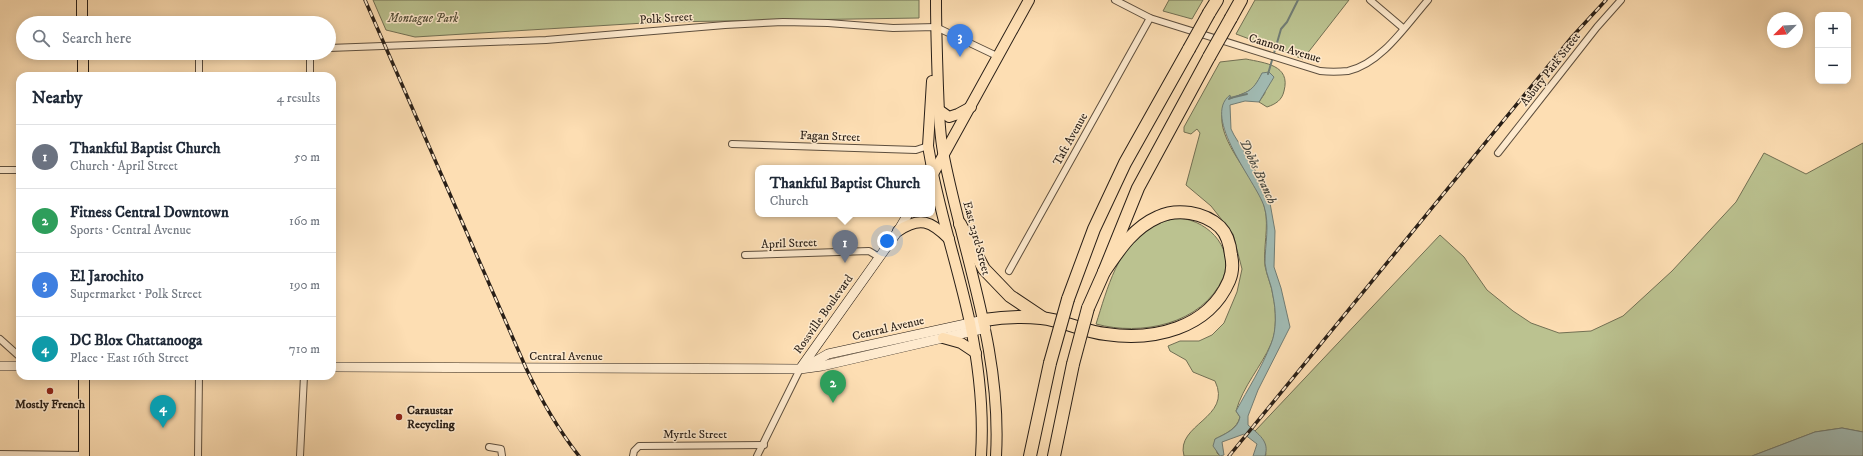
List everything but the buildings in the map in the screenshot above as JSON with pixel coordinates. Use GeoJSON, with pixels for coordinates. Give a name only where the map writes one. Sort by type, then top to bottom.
{"type":"FeatureCollection","features":[{"type":"Feature","properties":{"kind":"highway"},"geometry":{"type":"LineString","coordinates":[[1030,456],[1050,363],[1068,299],[1094,229],[1125,163],[1216,0]]}},
{"type":"Feature","properties":{"kind":"highway"},"geometry":{"type":"LineString","coordinates":[[1054,456],[1073,364],[1088,308],[1138,188],[1241,0]]}},
{"type":"Feature","properties":{"kind":"highway"},"geometry":{"type":"LineString","coordinates":[[985,324],[1007,317],[1043,318],[1105,334],[1148,335],[1170,331],[1189,324],[1205,314],[1220,299],[1230,280],[1234,266],[1230,244],[1220,228],[1205,217],[1189,212],[1159,216],[1138,228],[1123,245],[1104,272]]}},
{"type":"Feature","properties":{"kind":"highway"},"geometry":{"type":"LineString","coordinates":[[960,224],[984,269],[1010,296],[1043,318]]}},
{"type":"Feature","properties":{"kind":"main road"},"geometry":{"type":"LineString","coordinates":[[82,0],[82,16]]}},
{"type":"Feature","properties":{"kind":"main road","name":"East 23rd Street"},"geometry":{"type":"LineString","coordinates":[[936,0],[939,110],[944,156],[985,324],[995,387],[997,435],[996,456]]}},
{"type":"Feature","properties":{"kind":"main road"},"geometry":{"type":"LineString","coordinates":[[935,167],[944,156],[1029,0]]}},
{"type":"Feature","properties":{"kind":"main road","name":"East 23rd Street"},"geometry":{"type":"LineString","coordinates":[[931,165],[928,146],[936,27]]}},
{"type":"Feature","properties":{"kind":"main road"},"geometry":{"type":"LineString","coordinates":[[82,60],[83,72]]}},
{"type":"Feature","properties":{"kind":"main road"},"geometry":{"type":"LineString","coordinates":[[939,110],[949,117],[971,107]]}},
{"type":"Feature","properties":{"kind":"main road","name":"East 23rd Street"},"geometry":{"type":"LineString","coordinates":[[935,183],[971,327],[976,353],[981,392],[981,456]]}},
{"type":"Feature","properties":{"kind":"main road","name":"Rossville Boulevard"},"geometry":{"type":"LineString","coordinates":[[800,369],[898,231],[906,217]]}},
{"type":"Feature","properties":{"kind":"main road"},"geometry":{"type":"LineString","coordinates":[[898,231],[920,222],[932,224],[949,239]]}},
{"type":"Feature","properties":{"kind":"main road","name":"Central Avenue"},"geometry":{"type":"LineString","coordinates":[[800,369],[828,354],[985,324]]}},
{"type":"Feature","properties":{"kind":"main road","name":"Central Avenue"},"geometry":{"type":"LineString","coordinates":[[336,367],[800,369],[820,367],[943,338],[971,327]]}},
{"type":"Feature","properties":{"kind":"main road"},"geometry":{"type":"LineString","coordinates":[[943,338],[961,342],[976,353]]}},
{"type":"Feature","properties":{"kind":"main road"},"geometry":{"type":"LineString","coordinates":[[0,366],[16,366]]}},
{"type":"Feature","properties":{"kind":"main road"},"geometry":{"type":"LineString","coordinates":[[84,380],[84,455]]}},
{"type":"Feature","properties":{"kind":"street","name":"Cannon Avenue"},"geometry":{"type":"LineString","coordinates":[[1115,0],[1150,18],[1320,71],[1348,71],[1365,65],[1378,56],[1428,0]]}},
{"type":"Feature","properties":{"kind":"street"},"geometry":{"type":"LineString","coordinates":[[1370,0],[1403,28]]}},
{"type":"Feature","properties":{"kind":"street","name":"Asbury Park Street"},"geometry":{"type":"LineString","coordinates":[[1498,153],[1597,27],[1621,0]]}},
{"type":"Feature","properties":{"kind":"street","name":"Taft Avenue"},"geometry":{"type":"LineString","coordinates":[[1010,271],[1150,18]]}},
{"type":"Feature","properties":{"kind":"street","name":"Polk Street"},"geometry":{"type":"LineString","coordinates":[[336,48],[546,40],[725,25],[784,22],[828,23],[893,28],[936,27],[999,57]]}},
{"type":"Feature","properties":{"kind":"street"},"geometry":{"type":"LineString","coordinates":[[199,60],[199,72]]}},
{"type":"Feature","properties":{"kind":"street"},"geometry":{"type":"LineString","coordinates":[[310,60],[310,72]]}},
{"type":"Feature","properties":{"kind":"street","name":"Fagan Street"},"geometry":{"type":"LineString","coordinates":[[732,144],[916,150],[928,146]]}},
{"type":"Feature","properties":{"kind":"street"},"geometry":{"type":"LineString","coordinates":[[0,170],[16,170]]}},
{"type":"Feature","properties":{"kind":"street","name":"April Street"},"geometry":{"type":"LineString","coordinates":[[745,255],[869,252],[879,257]]}},
{"type":"Feature","properties":{"kind":"street"},"geometry":{"type":"LineString","coordinates":[[0,339],[16,353]]}},
{"type":"Feature","properties":{"kind":"street"},"geometry":{"type":"LineString","coordinates":[[757,456],[764,445],[800,369]]}},
{"type":"Feature","properties":{"kind":"street"},"geometry":{"type":"LineString","coordinates":[[198,456],[199,380]]}},
{"type":"Feature","properties":{"kind":"street"},"geometry":{"type":"LineString","coordinates":[[300,456],[304,380]]}},
{"type":"Feature","properties":{"kind":"street","name":"Myrtle Street"},"geometry":{"type":"LineString","coordinates":[[633,456],[634,451],[639,446],[764,445]]}},
{"type":"Feature","properties":{"kind":"street"},"geometry":{"type":"LineString","coordinates":[[489,447],[500,449],[502,456]]}},
{"type":"Feature","properties":{"kind":"street"},"geometry":{"type":"LineString","coordinates":[[0,454],[84,455]]}},
{"type":"Feature","properties":{"kind":"green space","name":"Montague Park"},"geometry":{"type":"Polygon","coordinates":[[[373,0],[919,0],[919,18],[661,22],[415,37],[386,30],[373,0]]]}},
{"type":"Feature","properties":{"kind":"green space"},"geometry":{"type":"Polygon","coordinates":[[[1169,0],[1203,0],[1192,19],[1163,11],[1169,0]]]}},
{"type":"Feature","properties":{"kind":"green space"},"geometry":{"type":"Polygon","coordinates":[[[1255,0],[1349,0],[1303,59],[1236,34],[1255,0]]]}},
{"type":"Feature","properties":{"kind":"green space"},"geometry":{"type":"Polygon","coordinates":[[[1246,59],[1275,67],[1284,76],[1285,82],[1284,91],[1280,99],[1276,103],[1267,107],[1259,102],[1265,93],[1262,74],[1249,91],[1230,99],[1230,96],[1223,110],[1222,122],[1230,147],[1261,197],[1265,209],[1265,266],[1272,289],[1274,302],[1274,333],[1267,352],[1239,402],[1236,411],[1240,417],[1236,425],[1230,431],[1215,439],[1217,453],[1220,456],[1184,456],[1183,445],[1195,428],[1211,413],[1216,404],[1218,394],[1215,381],[1193,372],[1186,360],[1170,351],[1168,346],[1180,341],[1199,341],[1212,335],[1224,323],[1237,292],[1242,269],[1233,234],[1211,206],[1186,185],[1200,133],[1197,129],[1191,134],[1184,132],[1184,127],[1220,62],[1246,59]]]}},
{"type":"Feature","properties":{"kind":"green space"},"geometry":{"type":"Polygon","coordinates":[[[1863,143],[1863,432],[1842,428],[1815,432],[1752,456],[1265,456],[1266,454],[1255,431],[1440,235],[1464,257],[1487,290],[1513,311],[1531,323],[1559,333],[1591,331],[1623,316],[1672,271],[1736,202],[1764,153],[1806,174],[1863,143]]]}},
{"type":"Feature","properties":{"kind":"green space"},"geometry":{"type":"Polygon","coordinates":[[[1174,218],[1196,222],[1215,236],[1221,245],[1225,255],[1226,266],[1223,278],[1213,294],[1200,307],[1185,316],[1168,323],[1150,327],[1131,328],[1096,324],[1116,268],[1131,243],[1154,225],[1174,218]]]}},
{"type":"Feature","properties":{"kind":"water"},"geometry":{"type":"Polygon","coordinates":[[[1269,72],[1274,77],[1259,102],[1245,101],[1230,105],[1231,129],[1253,166],[1270,203],[1275,231],[1274,267],[1281,288],[1290,327],[1258,390],[1248,416],[1248,425],[1262,438],[1266,446],[1265,456],[1253,456],[1257,444],[1244,434],[1222,442],[1224,455],[1220,456],[1213,446],[1215,439],[1230,431],[1237,425],[1240,417],[1236,411],[1267,353],[1273,338],[1275,320],[1275,307],[1265,263],[1267,227],[1266,213],[1259,195],[1233,150],[1226,133],[1222,118],[1223,105],[1230,95],[1230,99],[1245,93],[1252,88],[1262,73],[1269,72]]]}},
{"type":"Feature","properties":{"kind":"water"},"geometry":{"type":"Polygon","coordinates":[[[1842,428],[1863,432],[1863,456],[1752,456],[1815,432],[1842,428]]]}},
{"type":"Feature","properties":{"kind":"waterway","name":"Dobbs Branch"},"geometry":{"type":"LineString","coordinates":[[1268,74],[1281,29],[1287,22],[1298,0]]}},
{"type":"Feature","properties":{"kind":"waterway","name":"Dobbs Branch"},"geometry":{"type":"LineString","coordinates":[[1229,99],[1247,94]]}},
{"type":"Feature","properties":{"kind":"railway"},"geometry":{"type":"LineString","coordinates":[[365,0],[526,368],[550,414],[579,456]]}},
{"type":"Feature","properties":{"kind":"railway"},"geometry":{"type":"LineString","coordinates":[[1229,456],[1571,38],[1606,0]]}},
{"type":"Feature","properties":{"kind":"place","name":"El Jarochito"},"geometry":{"type":"Point","coordinates":[960,57]}},
{"type":"Feature","properties":{"kind":"place","name":"Thankful Baptist Church"},"geometry":{"type":"Point","coordinates":[845,263]}},
{"type":"Feature","properties":{"kind":"place","name":"Mostly French"},"geometry":{"type":"Point","coordinates":[50,391]}},
{"type":"Feature","properties":{"kind":"place","name":"Fitness Central Downtown"},"geometry":{"type":"Point","coordinates":[833,403]}},
{"type":"Feature","properties":{"kind":"place","name":"Caraustar Recycling"},"geometry":{"type":"Point","coordinates":[399,417]}},
{"type":"Feature","properties":{"kind":"place","name":"DC Blox Chattanooga"},"geometry":{"type":"Point","coordinates":[163,428]}}]}
